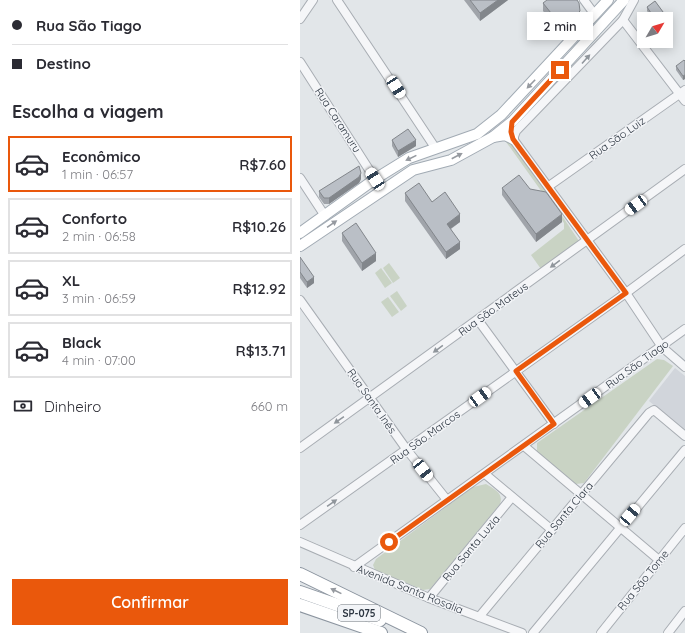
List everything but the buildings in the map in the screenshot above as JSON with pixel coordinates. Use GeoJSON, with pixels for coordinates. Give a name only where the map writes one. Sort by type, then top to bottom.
{"type":"FeatureCollection","features":[{"type":"Feature","properties":{"kind":"highway"},"geometry":{"type":"LineString","coordinates":[[300,574],[420,633]]}},
{"type":"Feature","properties":{"kind":"highway","name":"SP-075"},"geometry":{"type":"LineString","coordinates":[[300,592],[420,633]]}},
{"type":"Feature","properties":{"kind":"highway","name":"SP-075"},"geometry":{"type":"LineString","coordinates":[[300,605],[381,633]]}},
{"type":"Feature","properties":{"kind":"highway"},"geometry":{"type":"LineString","coordinates":[[300,614],[363,633]]}},
{"type":"Feature","properties":{"kind":"main road"},"geometry":{"type":"LineString","coordinates":[[300,233],[375,179],[409,158],[464,140],[487,128],[506,110],[608,0]]}},
{"type":"Feature","properties":{"kind":"main road"},"geometry":{"type":"LineString","coordinates":[[417,169],[451,160],[493,137],[512,122],[624,0]]}},
{"type":"Feature","properties":{"kind":"main road"},"geometry":{"type":"LineString","coordinates":[[595,15],[604,18],[610,15]]}},
{"type":"Feature","properties":{"kind":"main road"},"geometry":{"type":"LineString","coordinates":[[512,122],[511,132],[513,139]]}},
{"type":"Feature","properties":{"kind":"main road"},"geometry":{"type":"LineString","coordinates":[[493,137],[505,135],[513,139]]}},
{"type":"Feature","properties":{"kind":"main road"},"geometry":{"type":"LineString","coordinates":[[300,246],[385,188],[417,169],[436,160],[438,156],[436,149]]}},
{"type":"Feature","properties":{"kind":"main road"},"geometry":{"type":"LineString","coordinates":[[385,188],[378,183],[397,166]]}},
{"type":"Feature","properties":{"kind":"street"},"geometry":{"type":"LineString","coordinates":[[300,19],[313,0]]}},
{"type":"Feature","properties":{"kind":"street"},"geometry":{"type":"LineString","coordinates":[[337,0],[436,149]]}},
{"type":"Feature","properties":{"kind":"street"},"geometry":{"type":"LineString","coordinates":[[584,0],[595,15]]}},
{"type":"Feature","properties":{"kind":"street"},"geometry":{"type":"LineString","coordinates":[[634,0],[623,20],[516,131],[513,139],[549,186],[587,242],[626,293],[662,347],[685,367]]}},
{"type":"Feature","properties":{"kind":"street"},"geometry":{"type":"LineString","coordinates":[[623,20],[682,91],[685,101]]}},
{"type":"Feature","properties":{"kind":"street","name":"Rua Caramuru"},"geometry":{"type":"LineString","coordinates":[[300,62],[375,179]]}},
{"type":"Feature","properties":{"kind":"street","name":"Rua São Luiz"},"geometry":{"type":"LineString","coordinates":[[549,186],[682,91]]}},
{"type":"Feature","properties":{"kind":"street","name":"Rua São Mateus"},"geometry":{"type":"LineString","coordinates":[[300,448],[587,242],[685,169]]}},
{"type":"Feature","properties":{"kind":"street"},"geometry":{"type":"LineString","coordinates":[[300,178],[325,216]]}},
{"type":"Feature","properties":{"kind":"street","name":"Rua São Marcos"},"geometry":{"type":"LineString","coordinates":[[300,525],[407,450],[685,249]]}},
{"type":"Feature","properties":{"kind":"street","name":"Rua Santa Inês"},"geometry":{"type":"LineString","coordinates":[[300,300],[407,450],[447,500]]}},
{"type":"Feature","properties":{"kind":"street"},"geometry":{"type":"LineString","coordinates":[[478,320],[554,424]]}},
{"type":"Feature","properties":{"kind":"street","name":"Rua São Tiago"},"geometry":{"type":"LineString","coordinates":[[354,567],[685,329]]}},
{"type":"Feature","properties":{"kind":"street","name":"Rua Santa Clara"},"geometry":{"type":"LineString","coordinates":[[479,617],[649,413],[654,410],[685,436]]}},
{"type":"Feature","properties":{"kind":"street"},"geometry":{"type":"LineString","coordinates":[[524,446],[659,560]]}},
{"type":"Feature","properties":{"kind":"street"},"geometry":{"type":"LineString","coordinates":[[533,633],[620,526],[685,450]]}},
{"type":"Feature","properties":{"kind":"street"},"geometry":{"type":"LineString","coordinates":[[485,474],[552,530]]}},
{"type":"Feature","properties":{"kind":"street","name":"Rua Santa Luzia"},"geometry":{"type":"LineString","coordinates":[[429,598],[512,497]]}},
{"type":"Feature","properties":{"kind":"street","name":"Rua São Tome"},"geometry":{"type":"LineString","coordinates":[[601,633],[685,528]]}},
{"type":"Feature","properties":{"kind":"street","name":"Avenida Santa Rosalia"},"geometry":{"type":"LineString","coordinates":[[300,542],[354,567],[429,598],[522,633]]}},
{"type":"Feature","properties":{"kind":"street"},"geometry":{"type":"LineString","coordinates":[[668,633],[685,612]]}},
{"type":"Feature","properties":{"kind":"shaded area"},"geometry":{"type":"Polygon","coordinates":[[[675,368],[685,376],[685,431],[649,401],[675,368]]]}},
{"type":"Feature","properties":{"kind":"green space"},"geometry":{"type":"Polygon","coordinates":[[[509,137],[579,241],[541,269],[531,255],[564,229],[564,223],[504,139],[509,137]]]}},
{"type":"Feature","properties":{"kind":"green space"},"geometry":{"type":"Polygon","coordinates":[[[389,263],[400,278],[393,283],[383,268],[389,263]]]}},
{"type":"Feature","properties":{"kind":"green space"},"geometry":{"type":"Polygon","coordinates":[[[381,268],[392,283],[385,288],[375,273],[381,268]]]}},
{"type":"Feature","properties":{"kind":"green space"},"geometry":{"type":"Polygon","coordinates":[[[397,291],[407,306],[401,311],[390,296],[397,291]]]}},
{"type":"Feature","properties":{"kind":"green space"},"geometry":{"type":"Polygon","coordinates":[[[388,297],[399,312],[392,317],[381,302],[388,297]]]}},
{"type":"Feature","properties":{"kind":"green space"},"geometry":{"type":"Polygon","coordinates":[[[657,359],[664,360],[673,366],[584,483],[576,484],[537,452],[537,443],[657,359]]]}},
{"type":"Feature","properties":{"kind":"green space"},"geometry":{"type":"Polygon","coordinates":[[[486,484],[499,494],[501,497],[500,504],[430,589],[423,590],[375,570],[373,565],[376,559],[473,487],[486,484]]]}},
{"type":"Feature","properties":{"kind":"route"},"geometry":{"type":"LineString","coordinates":[[389,542],[554,424],[516,371],[626,293],[587,242],[549,186],[513,139],[511,132],[512,122],[560,70]]}}]}
